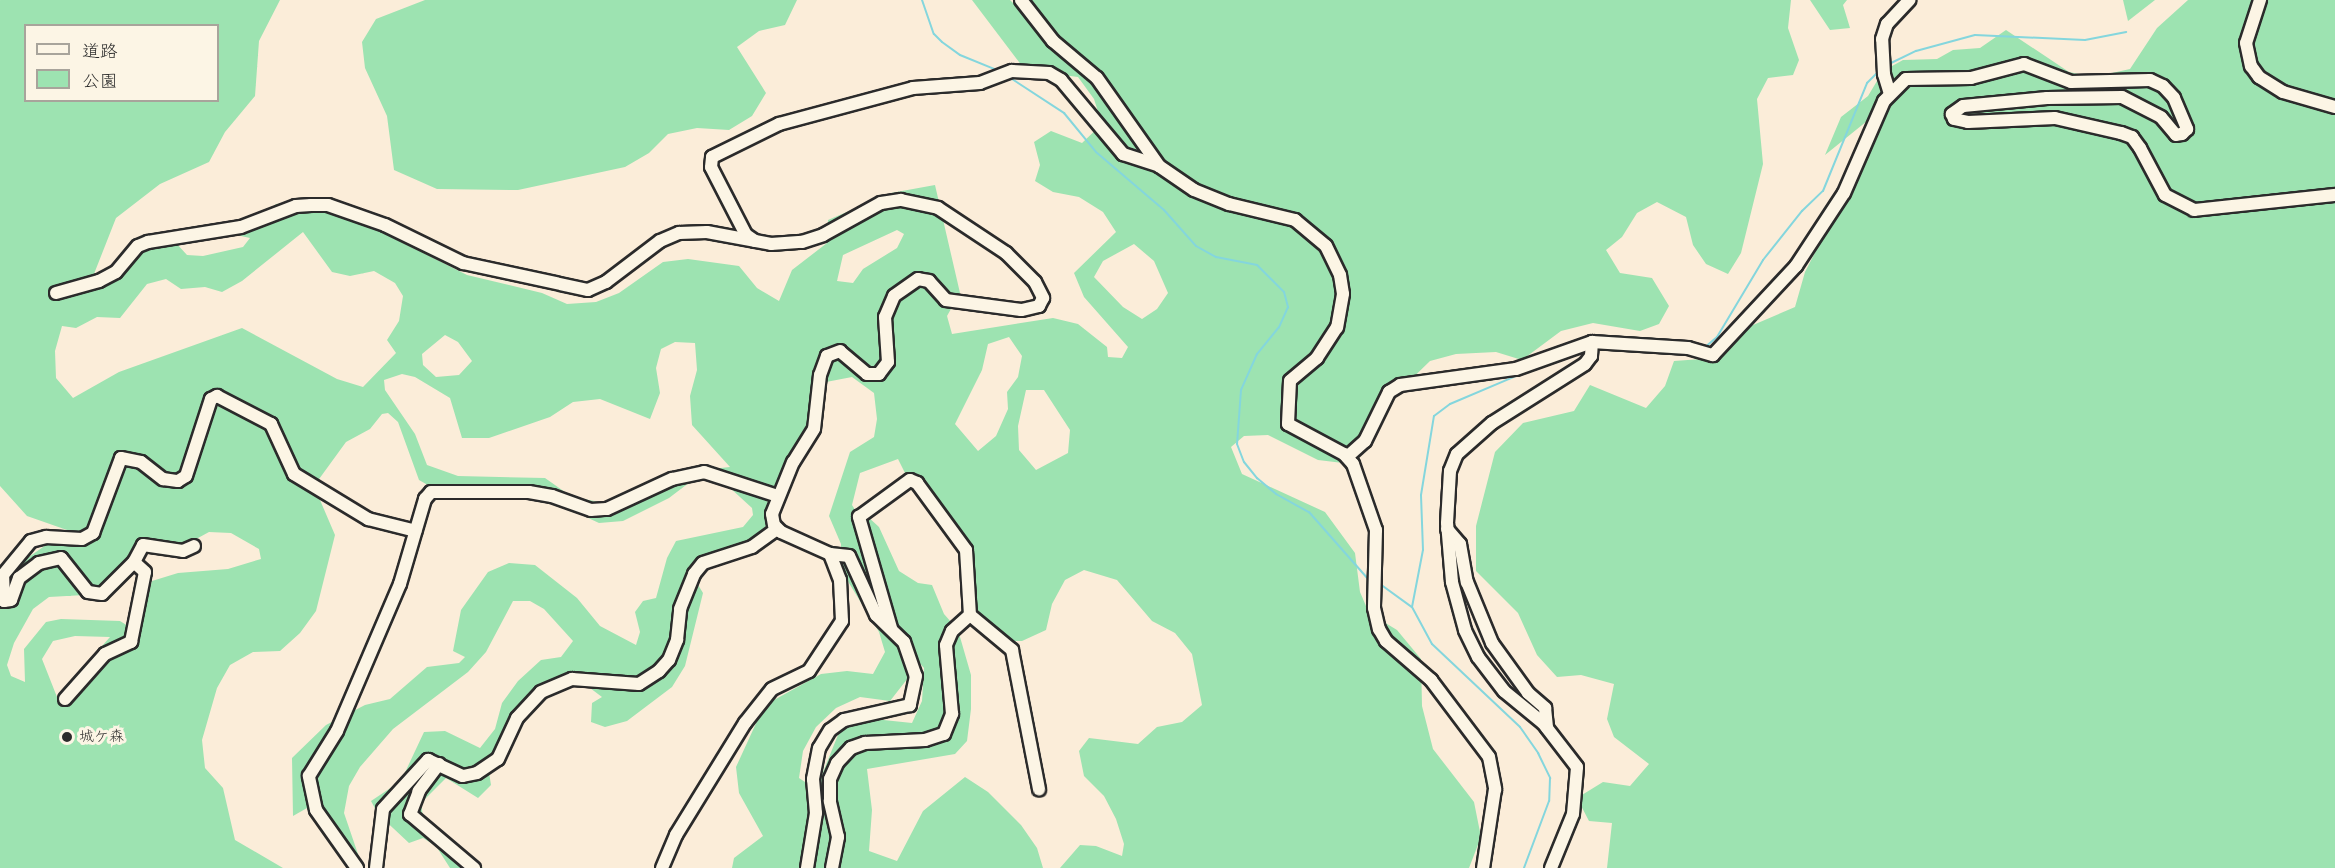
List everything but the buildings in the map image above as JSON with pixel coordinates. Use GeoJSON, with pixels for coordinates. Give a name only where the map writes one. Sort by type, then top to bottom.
{"type":"FeatureCollection","features":[{"type":"Feature","properties":{"kind":"street"},"geometry":{"type":"LineString","coordinates":[[1021,0],[1053,41],[1097,78],[1159,166]]}},
{"type":"Feature","properties":{"kind":"street"},"geometry":{"type":"LineString","coordinates":[[1890,94],[1884,74],[1882,39],[1887,24],[1909,0]]}},
{"type":"Feature","properties":{"kind":"street"},"geometry":{"type":"LineString","coordinates":[[2260,0],[2246,43],[2247,55],[2259,77],[2283,92],[2335,107]]}},
{"type":"Feature","properties":{"kind":"street"},"geometry":{"type":"LineString","coordinates":[[1347,457],[1365,441],[1389,392],[1400,385],[1516,369],[1592,342],[1688,348],[1713,355],[1765,303],[1827,222],[1844,193],[1873,119],[1890,94],[1906,79],[1971,78],[2024,64],[2071,82],[2150,80],[2163,86],[2174,98],[2187,129],[2182,134],[2176,135],[2161,117],[2122,97],[2047,98],[1963,106],[1952,114],[1954,119],[1968,122],[2055,118],[2132,137],[2165,195],[2194,210],[2335,195]]}},
{"type":"Feature","properties":{"kind":"street"},"geometry":{"type":"LineString","coordinates":[[756,242],[746,235],[711,167],[712,157],[779,124],[913,88],[980,83],[1012,71],[1049,74],[1061,80],[1123,154],[1159,166],[1194,190],[1229,204],[1294,220],[1326,246],[1340,275],[1343,294],[1337,327],[1317,358],[1290,381],[1288,424],[1347,457],[1371,506],[1377,530],[1374,608],[1386,641],[1431,680],[1488,757],[1495,789],[1483,868]]}},
{"type":"Feature","properties":{"kind":"street"},"geometry":{"type":"LineString","coordinates":[[56,293],[99,281],[116,272],[138,246],[148,242],[241,227],[296,206],[311,205],[328,205],[385,225],[463,263],[572,289],[588,290],[606,282],[660,241],[679,233],[707,232],[756,242],[802,242],[823,235],[881,203],[918,201],[965,224],[1006,254],[1035,282],[1043,298],[1039,306],[1021,310],[946,300],[922,278],[906,285],[894,296],[885,317],[887,367],[872,376],[847,354],[835,351],[827,356],[819,375],[814,429],[778,496],[772,519],[777,529],[830,554],[849,556],[876,615],[904,642],[914,663],[916,688],[905,708],[844,720],[831,730],[819,748],[813,779],[816,813],[807,868]]}},
{"type":"Feature","properties":{"kind":"street"},"geometry":{"type":"LineString","coordinates":[[1551,868],[1573,814],[1578,778],[1577,767],[1547,728],[1504,691],[1478,657],[1456,607],[1448,529],[1450,471],[1457,454],[1492,423],[1591,356],[1592,342]]}},
{"type":"Feature","properties":{"kind":"street"},"geometry":{"type":"LineString","coordinates":[[194,546],[183,550],[143,545],[134,562],[102,594],[88,591],[61,558],[39,563],[19,578],[11,600],[4,602],[1,583],[3,575],[31,541],[46,537],[82,539],[93,533],[121,458],[141,462],[163,479],[178,481],[186,476],[211,399],[218,396],[271,424],[294,474],[368,519],[416,531]]}},
{"type":"Feature","properties":{"kind":"street"},"geometry":{"type":"LineString","coordinates":[[357,868],[316,810],[309,776],[315,760],[337,731],[400,584],[431,492],[529,492],[552,496],[591,510],[607,509],[672,479],[704,472],[778,496]]}},
{"type":"Feature","properties":{"kind":"street"},"geometry":{"type":"LineString","coordinates":[[892,630],[859,517],[910,480],[917,483],[966,550],[970,615],[1012,650],[1039,789]]}},
{"type":"Feature","properties":{"kind":"street"},"geometry":{"type":"LineString","coordinates":[[376,868],[385,804],[428,760],[463,776],[491,765],[526,705],[558,683],[587,679],[625,686],[639,684],[659,671],[669,660],[677,640],[683,598],[694,574],[704,563],[752,547],[777,529]]}},
{"type":"Feature","properties":{"kind":"street"},"geometry":{"type":"LineString","coordinates":[[1448,529],[1460,544],[1467,582],[1492,643],[1528,693],[1545,708],[1547,728]]}},
{"type":"Feature","properties":{"kind":"street"},"geometry":{"type":"LineString","coordinates":[[662,868],[676,835],[745,723],[772,689],[809,671],[842,621],[837,563],[830,554]]}},
{"type":"Feature","properties":{"kind":"street"},"geometry":{"type":"LineString","coordinates":[[65,699],[105,654],[131,642],[145,572],[134,562]]}},
{"type":"Feature","properties":{"kind":"street"},"geometry":{"type":"LineString","coordinates":[[832,868],[838,837],[830,801],[830,779],[837,763],[851,748],[866,743],[925,740],[944,734],[952,714],[946,645],[952,631],[970,615]]}},
{"type":"Feature","properties":{"kind":"street"},"geometry":{"type":"LineString","coordinates":[[439,764],[420,791],[410,814],[474,868]]}},
{"type":"Feature","properties":{"kind":"green space"},"geometry":{"type":"Polygon","coordinates":[[[0,0],[280,0],[259,41],[255,96],[225,132],[209,162],[160,184],[116,218],[92,279],[106,278],[111,267],[133,251],[176,243],[187,255],[203,256],[243,247],[250,238],[223,232],[252,225],[276,204],[303,202],[330,206],[467,275],[542,293],[567,304],[596,302],[619,293],[663,262],[688,259],[739,266],[757,288],[779,301],[792,270],[827,243],[828,220],[891,193],[935,185],[960,293],[947,316],[952,334],[1053,318],[1078,324],[1107,347],[1108,357],[1122,358],[1128,347],[1084,297],[1074,273],[1116,232],[1103,212],[1079,197],[1053,192],[1035,181],[1040,165],[1034,142],[1051,131],[1082,143],[1102,124],[1094,99],[1078,77],[1025,70],[972,0],[1010,0],[1024,14],[1025,0],[1791,0],[1788,28],[1799,60],[1793,75],[1768,78],[1757,99],[1763,164],[1741,253],[1728,274],[1706,264],[1693,245],[1686,217],[1657,202],[1637,213],[1622,237],[1606,250],[1620,273],[1652,278],[1669,306],[1659,324],[1640,331],[1593,323],[1561,331],[1522,360],[1496,352],[1456,354],[1430,361],[1392,398],[1343,463],[1318,460],[1268,435],[1244,436],[1231,447],[1242,474],[1325,512],[1355,553],[1360,592],[1369,613],[1397,630],[1421,659],[1422,706],[1433,749],[1474,802],[1481,837],[1469,868],[1060,868],[1080,845],[1096,846],[1122,856],[1124,844],[1116,819],[1104,796],[1084,776],[1079,751],[1089,738],[1138,744],[1157,727],[1182,722],[1202,705],[1192,654],[1175,633],[1152,621],[1117,580],[1084,570],[1065,580],[1052,604],[1046,630],[1022,641],[994,641],[973,626],[968,600],[969,547],[908,479],[898,459],[860,473],[852,505],[862,521],[867,516],[879,527],[899,571],[918,583],[932,585],[944,614],[958,630],[971,675],[971,709],[967,741],[955,754],[867,769],[872,810],[869,851],[897,861],[923,811],[965,777],[988,792],[1021,825],[1037,848],[1043,868],[732,868],[734,858],[763,836],[739,793],[736,767],[758,719],[774,700],[821,674],[847,671],[873,674],[885,652],[879,632],[841,570],[841,544],[829,516],[850,452],[874,437],[877,419],[874,393],[852,377],[826,382],[819,407],[785,479],[766,497],[773,518],[754,539],[707,556],[689,570],[703,593],[685,666],[672,687],[627,721],[605,727],[591,722],[592,703],[602,697],[586,685],[550,685],[524,715],[515,740],[499,760],[488,766],[491,785],[478,798],[446,778],[421,803],[423,817],[437,832],[483,868],[450,868],[436,846],[423,838],[409,843],[378,814],[371,801],[401,781],[424,732],[445,731],[480,748],[495,729],[502,703],[518,681],[541,660],[561,657],[573,641],[544,609],[530,601],[513,601],[486,652],[468,672],[393,729],[360,767],[349,786],[344,813],[360,860],[338,838],[324,809],[307,808],[293,816],[292,758],[326,725],[365,705],[390,699],[427,667],[459,663],[465,657],[453,651],[461,610],[488,572],[509,563],[535,565],[577,598],[600,626],[636,645],[640,632],[635,612],[643,601],[656,598],[667,558],[676,541],[743,527],[753,515],[752,508],[717,476],[694,479],[669,498],[623,521],[599,523],[532,492],[433,488],[419,480],[398,422],[388,413],[382,414],[370,429],[346,442],[314,486],[335,535],[316,611],[300,633],[280,651],[253,652],[230,665],[217,688],[202,740],[205,768],[223,788],[235,840],[283,868],[0,868],[0,596],[12,569],[67,530],[27,516],[0,486],[0,0]],[[897,230],[843,255],[837,281],[853,283],[863,269],[897,248],[904,234],[897,230]],[[303,232],[242,281],[222,292],[205,287],[181,289],[166,279],[147,284],[120,318],[97,317],[76,328],[62,326],[55,351],[56,378],[73,398],[119,372],[242,328],[337,379],[363,387],[396,353],[387,340],[399,321],[403,296],[395,283],[374,271],[350,276],[332,272],[303,232]],[[1134,244],[1103,261],[1094,277],[1123,307],[1142,319],[1157,309],[1168,293],[1154,261],[1134,244]],[[445,335],[422,354],[423,365],[436,377],[459,375],[472,361],[458,342],[445,335]],[[1009,337],[988,344],[982,370],[955,424],[978,451],[996,436],[1008,409],[1007,392],[1018,377],[1022,356],[1009,337]],[[675,342],[661,349],[656,368],[660,393],[650,419],[600,399],[573,402],[550,417],[489,438],[462,438],[450,398],[415,377],[402,374],[384,380],[385,390],[415,434],[427,465],[458,476],[545,478],[572,497],[623,506],[693,471],[730,467],[692,425],[690,396],[697,370],[695,343],[675,342]],[[1026,390],[1018,426],[1019,450],[1036,470],[1068,453],[1070,430],[1044,390],[1026,390]],[[209,532],[187,544],[143,539],[136,554],[102,594],[49,597],[33,609],[14,643],[7,665],[11,676],[25,682],[24,649],[46,622],[61,619],[120,621],[136,631],[152,581],[178,573],[228,569],[261,559],[259,549],[231,533],[209,532]],[[75,636],[53,641],[42,659],[57,697],[110,637],[75,636]],[[909,651],[908,678],[890,701],[860,697],[836,708],[816,727],[803,751],[799,778],[811,786],[821,777],[840,730],[874,719],[912,723],[922,701],[924,668],[909,651]]]}},
{"type":"Feature","properties":{"kind":"green space"},"geometry":{"type":"Polygon","coordinates":[[[425,0],[797,0],[785,25],[759,31],[737,47],[766,93],[752,116],[729,130],[697,128],[668,134],[649,153],[625,167],[518,190],[437,189],[394,170],[387,116],[365,68],[362,42],[376,19],[425,0]]]}},
{"type":"Feature","properties":{"kind":"green space"},"geometry":{"type":"Polygon","coordinates":[[[1810,0],[1847,0],[1843,5],[1850,28],[1830,30],[1810,0]]]}},
{"type":"Feature","properties":{"kind":"green space"},"geometry":{"type":"Polygon","coordinates":[[[2123,0],[2155,0],[2128,21],[2123,0]]]}},
{"type":"Feature","properties":{"kind":"green space"},"geometry":{"type":"Polygon","coordinates":[[[2188,0],[2335,0],[2335,868],[1607,868],[1612,823],[1589,821],[1577,798],[1603,782],[1630,786],[1649,764],[1614,737],[1607,719],[1614,684],[1581,675],[1557,677],[1537,655],[1518,613],[1476,571],[1476,526],[1495,452],[1523,423],[1574,411],[1590,385],[1646,408],[1665,386],[1674,361],[1715,358],[1739,331],[1795,307],[1805,272],[1851,183],[1872,117],[1825,155],[1841,117],[1868,96],[1883,71],[1903,60],[1937,59],[1953,50],[1980,48],[2006,30],[2069,72],[2094,77],[2130,69],[2157,28],[2188,0]]]}},
{"type":"Feature","properties":{"kind":"waterway"},"geometry":{"type":"LineString","coordinates":[[922,0],[934,34],[942,42],[960,55],[999,71]]}},
{"type":"Feature","properties":{"kind":"waterway"},"geometry":{"type":"LineString","coordinates":[[1889,64],[1916,51],[1975,35],[2085,40],[2126,32]]}},
{"type":"Feature","properties":{"kind":"waterway"},"geometry":{"type":"LineString","coordinates":[[1704,348],[1717,337],[1763,260],[1802,211],[1823,191],[1867,83],[1879,71]]}},
{"type":"Feature","properties":{"kind":"waterway"},"geometry":{"type":"LineString","coordinates":[[1009,77],[1064,113],[1096,152],[1164,210],[1196,246],[1216,257],[1257,265],[1284,292],[1288,307],[1279,327],[1257,354],[1241,390],[1237,444],[1244,462],[1257,478],[1276,494],[1309,512],[1369,580]]}},
{"type":"Feature","properties":{"kind":"waterway"},"geometry":{"type":"LineString","coordinates":[[1412,607],[1423,550],[1421,495],[1434,416],[1450,404],[1530,370]]}},
{"type":"Feature","properties":{"kind":"waterway"},"geometry":{"type":"LineString","coordinates":[[1380,584],[1412,607],[1432,644],[1520,727],[1538,753],[1550,778],[1549,801],[1524,868]]}},
{"type":"Feature","properties":{"kind":"place","name":"城ケ森"},"geometry":{"type":"Point","coordinates":[67,737]}}]}
